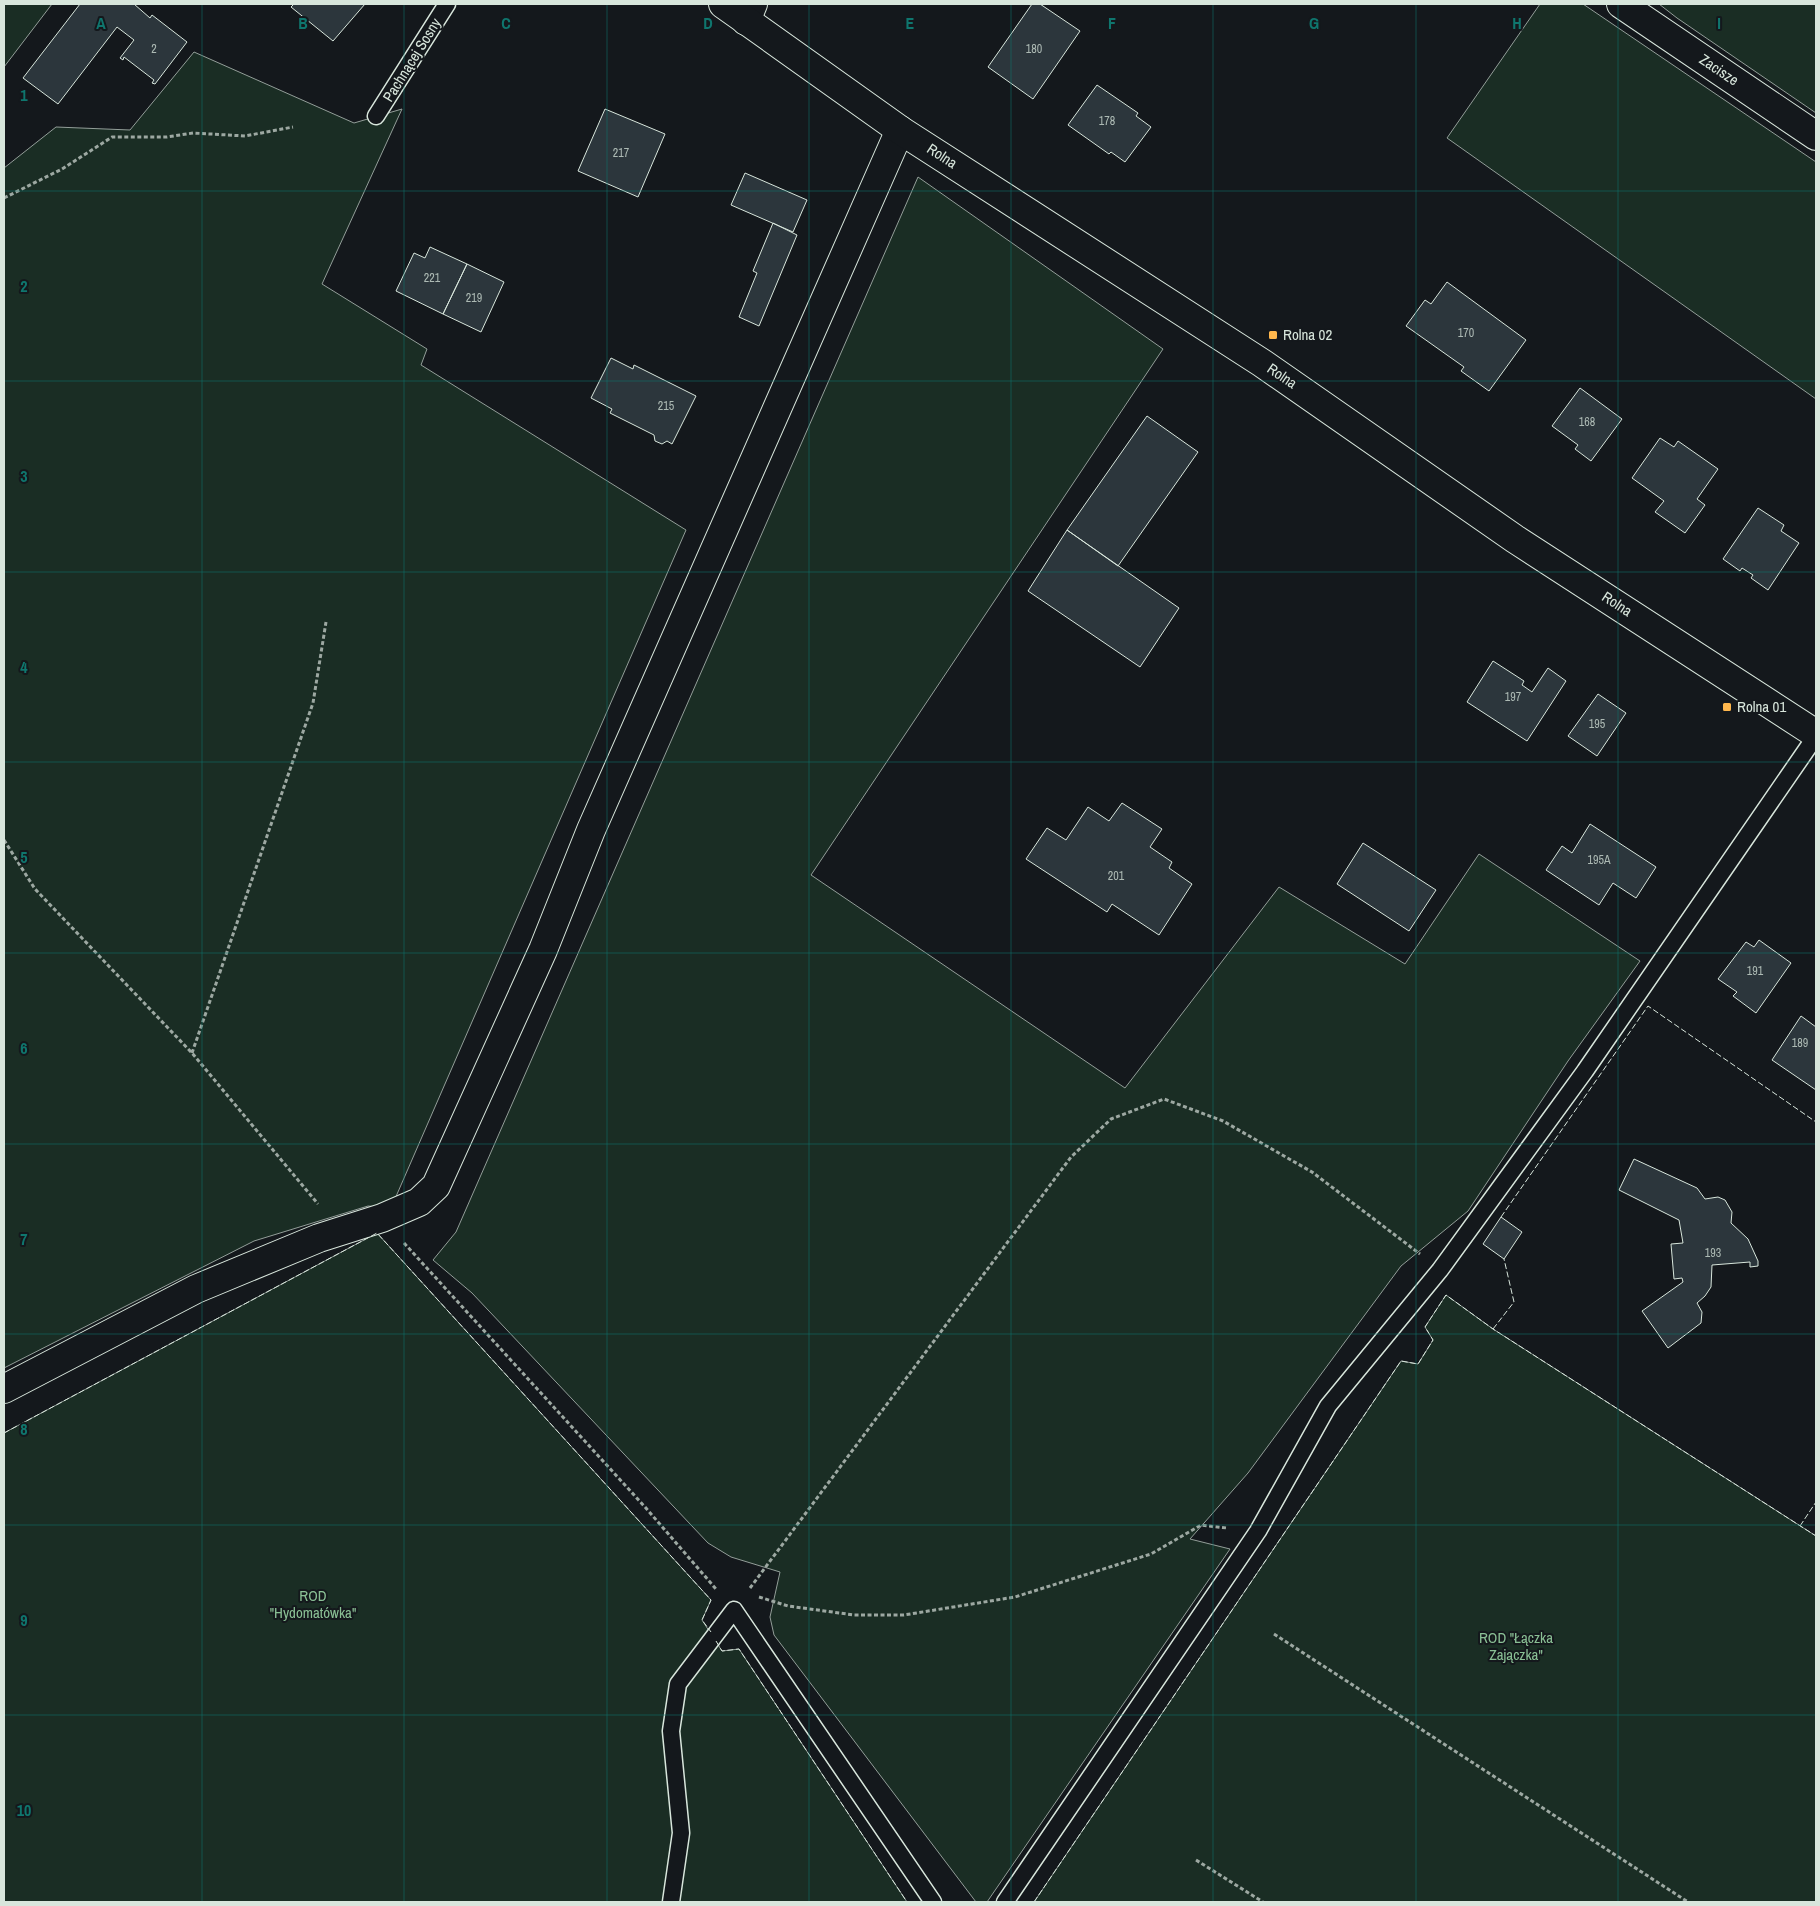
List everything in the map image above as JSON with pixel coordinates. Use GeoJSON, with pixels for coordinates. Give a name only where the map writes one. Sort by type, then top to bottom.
{"type":"FeatureCollection","features":[{"type":"Feature","properties":{"kind":"street","name":"Rolna"},"geometry":{"type":"LineString","coordinates":[[723,4],[749,12],[900,130],[1262,363],[1515,539],[1816,735]]}},
{"type":"Feature","properties":{"kind":"street","name":"Zacisze"},"geometry":{"type":"LineString","coordinates":[[1621,4],[1816,136]]}},
{"type":"Feature","properties":{"kind":"street"},"geometry":{"type":"LineString","coordinates":[[4,1389],[196,1289],[332,1234],[382,1218],[419,1202],[436,1186],[543,950],[591,830],[900,130]]}},
{"type":"Feature","properties":{"kind":"lane","name":"Pachnącej Sosny"},"geometry":{"type":"LineString","coordinates":[[376,116],[447,4]]}},
{"type":"Feature","properties":{"kind":"lane"},"geometry":{"type":"LineString","coordinates":[[1004,1902],[1258,1531],[1328,1406],[1440,1270],[1586,1071],[1816,735]]}},
{"type":"Feature","properties":{"kind":"lane"},"geometry":{"type":"LineString","coordinates":[[672,1902],[681,1833],[670,1732],[678,1684],[734,1610],[932,1902]]}},
{"type":"Feature","properties":{"kind":"path"},"geometry":{"type":"LineString","coordinates":[[4,198],[62,168],[112,137],[168,137],[193,133],[245,136],[294,127]]}},
{"type":"Feature","properties":{"kind":"path"},"geometry":{"type":"LineString","coordinates":[[192,1053],[313,702],[326,622]]}},
{"type":"Feature","properties":{"kind":"path"},"geometry":{"type":"LineString","coordinates":[[4,840],[35,889],[192,1053],[325,1213],[332,1234]]}},
{"type":"Feature","properties":{"kind":"path"},"geometry":{"type":"LineString","coordinates":[[382,1218],[639,1499],[734,1610],[1072,1157],[1112,1118],[1164,1099],[1223,1121],[1312,1172],[1440,1270]]}},
{"type":"Feature","properties":{"kind":"path"},"geometry":{"type":"LineString","coordinates":[[747,1593],[788,1606],[854,1615],[904,1614],[1015,1597],[1151,1554],[1201,1525],[1258,1531]]}},
{"type":"Feature","properties":{"kind":"path"},"geometry":{"type":"LineString","coordinates":[[1274,1634],[1688,1902]]}},
{"type":"Feature","properties":{"kind":"path"},"geometry":{"type":"LineString","coordinates":[[1196,1860],[1263,1902]]}},
{"type":"Feature","properties":{"kind":"green space"},"geometry":{"type":"Polygon","coordinates":[[[4,4],[52,4],[4,67],[4,4]]]}},
{"type":"Feature","properties":{"kind":"green space"},"geometry":{"type":"Polygon","coordinates":[[[1540,4],[1583,4],[1816,162],[1816,399],[1447,138],[1540,4]]]}},
{"type":"Feature","properties":{"kind":"green space"},"geometry":{"type":"Polygon","coordinates":[[[1659,4],[1816,4],[1816,113],[1677,18],[1659,4]]]}},
{"type":"Feature","properties":{"kind":"green space"},"geometry":{"type":"Polygon","coordinates":[[[194,52],[354,123],[402,109],[322,284],[427,349],[421,365],[686,530],[391,1208],[368,1206],[254,1241],[4,1368],[4,168],[56,127],[130,130],[194,52]]]}},
{"type":"Feature","properties":{"kind":"green space"},"geometry":{"type":"Polygon","coordinates":[[[918,177],[1163,349],[811,875],[1125,1088],[1279,887],[1405,964],[1479,854],[1640,961],[1568,1061],[1468,1211],[1401,1266],[1248,1473],[1190,1539],[1230,1549],[987,1902],[976,1902],[774,1635],[770,1617],[780,1572],[731,1557],[708,1543],[472,1293],[433,1260],[456,1232],[918,177]]]}},
{"type":"Feature","properties":{"kind":"green space","name":"ROD \"Hydomatówka\""},"geometry":{"type":"Polygon","coordinates":[[[377,1233],[711,1600],[702,1620],[722,1651],[739,1649],[907,1902],[4,1902],[4,1433],[377,1233]]]}},
{"type":"Feature","properties":{"kind":"green space","name":"ROD \"Łączka Zajączka\""},"geometry":{"type":"Polygon","coordinates":[[[1446,1295],[1493,1329],[1816,1536],[1816,1902],[1034,1902],[1401,1361],[1418,1364],[1433,1340],[1425,1327],[1446,1295]]]}},
{"type":"Feature","properties":{"kind":"building"},"geometry":{"type":"Polygon","coordinates":[[[80,4],[134,4],[150,18],[152,15],[187,42],[155,84],[152,83],[154,80],[124,57],[123,60],[120,58],[134,40],[117,27],[58,104],[23,78],[80,4]]]}},
{"type":"Feature","properties":{"kind":"building"},"geometry":{"type":"Polygon","coordinates":[[[294,4],[365,4],[333,41],[291,7],[294,4]]]}},
{"type":"Feature","properties":{"kind":"building"},"geometry":{"type":"Polygon","coordinates":[[[1032,4],[1040,4],[1080,31],[1033,99],[988,67],[1032,4]]]}},
{"type":"Feature","properties":{"kind":"building"},"geometry":{"type":"Polygon","coordinates":[[[1097,85],[1138,113],[1136,116],[1151,127],[1125,162],[1111,152],[1109,154],[1068,125],[1097,85]]]}},
{"type":"Feature","properties":{"kind":"building"},"geometry":{"type":"Polygon","coordinates":[[[605,109],[665,134],[638,197],[578,171],[605,109]]]}},
{"type":"Feature","properties":{"kind":"building"},"geometry":{"type":"Polygon","coordinates":[[[745,173],[807,200],[793,232],[731,205],[745,173]]]}},
{"type":"Feature","properties":{"kind":"building"},"geometry":{"type":"Polygon","coordinates":[[[773,223],[797,235],[759,326],[739,317],[757,273],[753,271],[773,223]]]}},
{"type":"Feature","properties":{"kind":"building"},"geometry":{"type":"Polygon","coordinates":[[[430,247],[467,264],[443,314],[396,291],[414,253],[425,258],[430,247]]]}},
{"type":"Feature","properties":{"kind":"building"},"geometry":{"type":"Polygon","coordinates":[[[467,264],[504,282],[481,332],[443,314],[467,264]]]}},
{"type":"Feature","properties":{"kind":"building"},"geometry":{"type":"Polygon","coordinates":[[[1447,282],[1526,340],[1489,391],[1461,371],[1464,367],[1406,326],[1425,300],[1431,304],[1447,282]]]}},
{"type":"Feature","properties":{"kind":"building"},"geometry":{"type":"Polygon","coordinates":[[[611,358],[633,369],[634,365],[696,396],[672,444],[667,441],[662,444],[655,441],[654,435],[610,413],[612,409],[591,398],[611,358]]]}},
{"type":"Feature","properties":{"kind":"building"},"geometry":{"type":"Polygon","coordinates":[[[1580,388],[1622,419],[1591,461],[1575,449],[1578,445],[1552,426],[1580,388]]]}},
{"type":"Feature","properties":{"kind":"building"},"geometry":{"type":"Polygon","coordinates":[[[1147,416],[1198,452],[1118,566],[1067,530],[1147,416]]]}},
{"type":"Feature","properties":{"kind":"building"},"geometry":{"type":"Polygon","coordinates":[[[1660,438],[1674,447],[1678,441],[1718,469],[1697,499],[1705,505],[1685,533],[1655,512],[1664,501],[1632,478],[1660,438]]]}},
{"type":"Feature","properties":{"kind":"building"},"geometry":{"type":"Polygon","coordinates":[[[1758,508],[1784,525],[1781,531],[1799,543],[1768,590],[1751,578],[1753,575],[1742,568],[1740,571],[1723,559],[1758,508]]]}},
{"type":"Feature","properties":{"kind":"building"},"geometry":{"type":"Polygon","coordinates":[[[1067,530],[1179,608],[1140,667],[1028,591],[1067,530]]]}},
{"type":"Feature","properties":{"kind":"building"},"geometry":{"type":"Polygon","coordinates":[[[1493,661],[1524,681],[1522,685],[1532,692],[1548,668],[1566,681],[1527,741],[1467,702],[1493,661]]]}},
{"type":"Feature","properties":{"kind":"building"},"geometry":{"type":"Polygon","coordinates":[[[1598,694],[1626,713],[1597,756],[1568,736],[1598,694]]]}},
{"type":"Feature","properties":{"kind":"building"},"geometry":{"type":"Polygon","coordinates":[[[1122,803],[1162,829],[1150,847],[1172,862],[1169,868],[1192,884],[1159,935],[1112,904],[1107,912],[1026,859],[1047,828],[1066,840],[1088,807],[1109,821],[1122,803]]]}},
{"type":"Feature","properties":{"kind":"building"},"geometry":{"type":"Polygon","coordinates":[[[1590,824],[1656,867],[1636,898],[1613,883],[1599,905],[1546,870],[1562,846],[1572,853],[1590,824]]]}},
{"type":"Feature","properties":{"kind":"building"},"geometry":{"type":"Polygon","coordinates":[[[1363,843],[1436,890],[1409,931],[1337,884],[1363,843]]]}},
{"type":"Feature","properties":{"kind":"building"},"geometry":{"type":"Polygon","coordinates":[[[1759,940],[1791,963],[1756,1013],[1733,996],[1737,992],[1718,979],[1746,942],[1754,947],[1759,940]]]}},
{"type":"Feature","properties":{"kind":"building"},"geometry":{"type":"Polygon","coordinates":[[[1801,1016],[1816,1027],[1816,1090],[1772,1060],[1801,1016]]]}},
{"type":"Feature","properties":{"kind":"building"},"geometry":{"type":"Polygon","coordinates":[[[1634,1159],[1697,1188],[1705,1199],[1718,1197],[1725,1200],[1732,1212],[1731,1223],[1748,1239],[1758,1261],[1758,1266],[1750,1267],[1750,1262],[1712,1265],[1711,1287],[1697,1303],[1702,1312],[1701,1323],[1668,1348],[1642,1311],[1683,1282],[1682,1278],[1674,1279],[1671,1244],[1683,1243],[1679,1220],[1619,1190],[1634,1159]]]}},
{"type":"Feature","properties":{"kind":"building"},"geometry":{"type":"Polygon","coordinates":[[[1501,1217],[1522,1232],[1504,1259],[1483,1244],[1501,1217]]]}},
{"type":"Feature","properties":{"kind":"fence"},"geometry":{"type":"LineString","coordinates":[[1501,1217],[1648,1006],[1816,1122]]}},
{"type":"Feature","properties":{"kind":"fence"},"geometry":{"type":"LineString","coordinates":[[4,1433],[377,1233],[711,1600],[702,1620],[711,1632]]}},
{"type":"Feature","properties":{"kind":"fence"},"geometry":{"type":"LineString","coordinates":[[1493,1329],[1514,1302],[1504,1259]]}},
{"type":"Feature","properties":{"kind":"fence"},"geometry":{"type":"LineString","coordinates":[[1034,1902],[1401,1361],[1418,1364],[1433,1340],[1425,1327],[1446,1295],[1493,1329],[1816,1536]]}},
{"type":"Feature","properties":{"kind":"fence"},"geometry":{"type":"LineString","coordinates":[[1800,1526],[1816,1502]]}},
{"type":"Feature","properties":{"kind":"fence"},"geometry":{"type":"LineString","coordinates":[[716,1641],[722,1651],[739,1649],[907,1902]]}},
{"type":"Feature","properties":{"kind":"place","name":"Rolna 02"},"geometry":{"type":"Point","coordinates":[1273,335]}},
{"type":"Feature","properties":{"kind":"place","name":"Rolna 01"},"geometry":{"type":"Point","coordinates":[1727,707]}}]}
